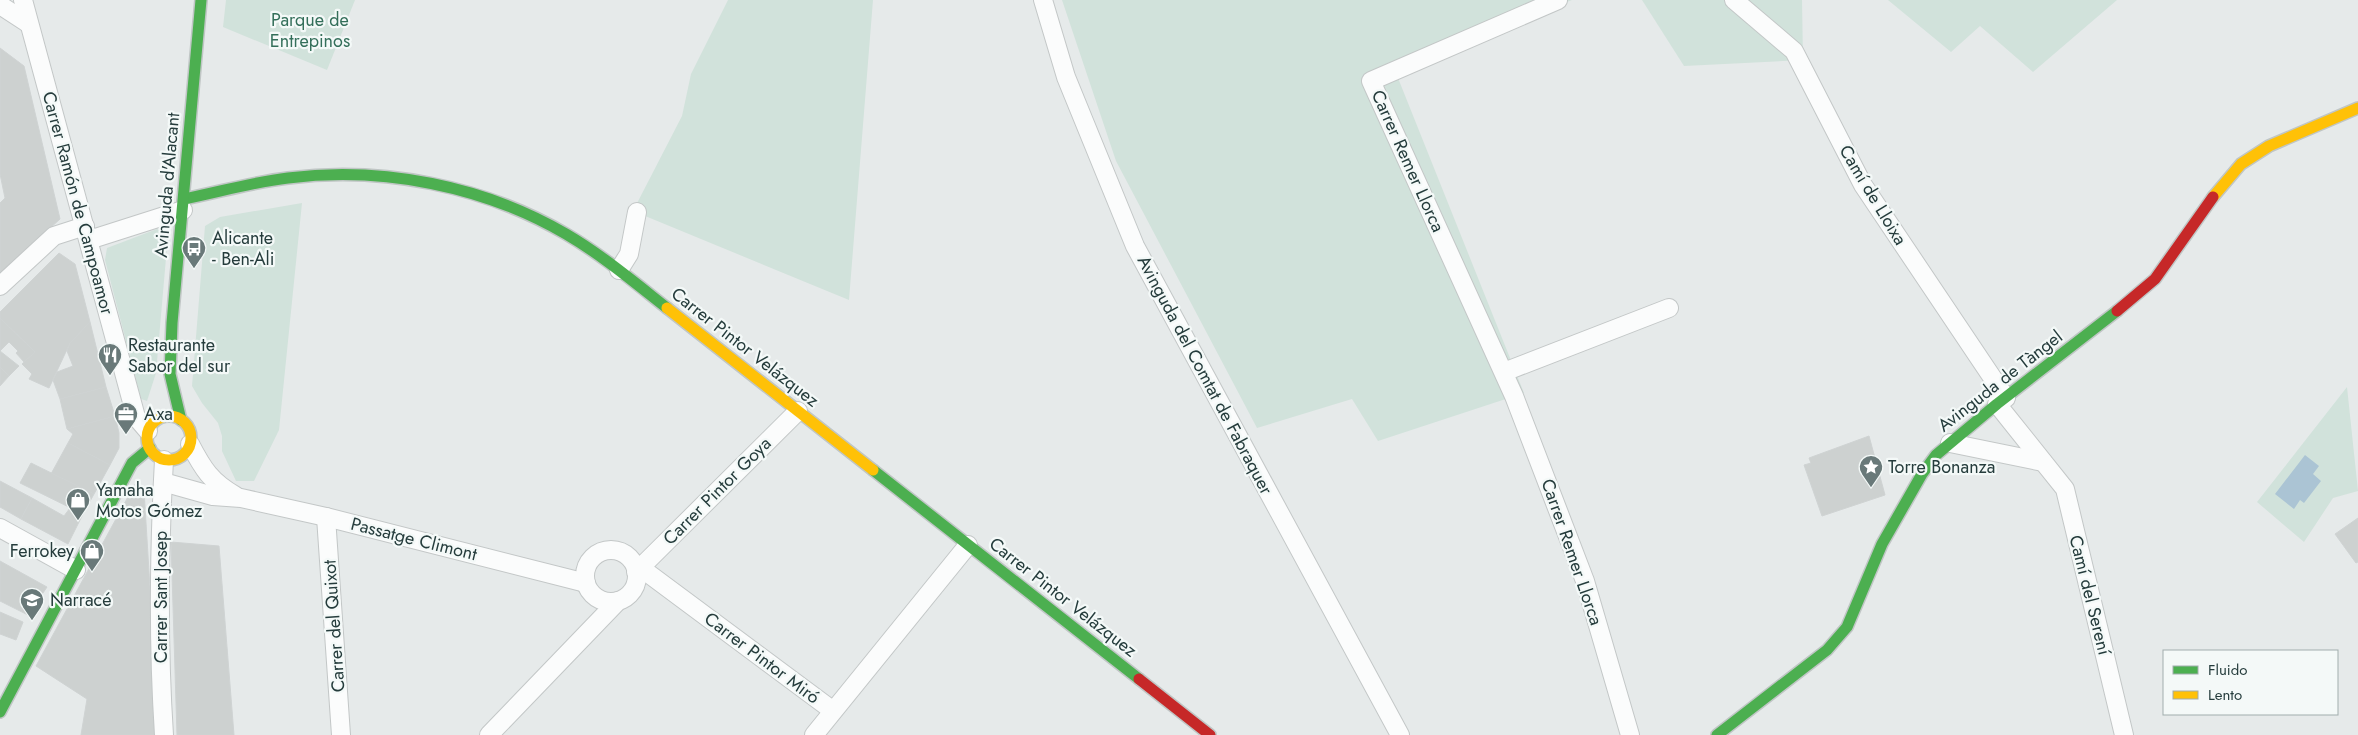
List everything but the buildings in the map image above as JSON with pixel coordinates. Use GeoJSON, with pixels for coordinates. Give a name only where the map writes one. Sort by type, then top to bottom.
{"type":"FeatureCollection","features":[{"type":"Feature","properties":{"kind":"street","name":"Carrer Ramón de Campoamor"},"geometry":{"type":"LineString","coordinates":[[23,0],[136,417],[151,433]]}},
{"type":"Feature","properties":{"kind":"street","name":"Avinguda d'Alacant"},"geometry":{"type":"LineString","coordinates":[[182,420],[170,374],[172,322],[201,0]]}},
{"type":"Feature","properties":{"kind":"street","name":"Avinguda del Comtat de Fabraquer"},"geometry":{"type":"LineString","coordinates":[[1043,0],[1066,77],[1135,246],[1400,735]]}},
{"type":"Feature","properties":{"kind":"street","name":"Carrer Remer Llorca"},"geometry":{"type":"LineString","coordinates":[[1558,0],[1371,81],[1504,372],[1585,581],[1630,735]]}},
{"type":"Feature","properties":{"kind":"street","name":"Camí de Lloixa"},"geometry":{"type":"LineString","coordinates":[[1734,0],[1794,51],[1863,185],[2001,401]]}},
{"type":"Feature","properties":{"kind":"street"},"geometry":{"type":"LineString","coordinates":[[0,5],[29,24]]}},
{"type":"Feature","properties":{"kind":"street","name":"Avinguda de Tàngel"},"geometry":{"type":"LineString","coordinates":[[1718,735],[1827,650],[1847,627],[1882,544],[1917,482],[1936,454],[2128,303],[2155,279],[2208,202],[2241,164],[2269,146],[2358,108]]}},
{"type":"Feature","properties":{"kind":"street","name":"Carrer Pintor Velázquez"},"geometry":{"type":"LineString","coordinates":[[183,205],[302,176],[350,174],[421,181],[472,193],[550,225],[619,270],[1210,735]]}},
{"type":"Feature","properties":{"kind":"street"},"geometry":{"type":"LineString","coordinates":[[0,286],[54,236],[87,233],[183,205]]}},
{"type":"Feature","properties":{"kind":"street"},"geometry":{"type":"LineString","coordinates":[[619,270],[629,254],[637,212]]}},
{"type":"Feature","properties":{"kind":"street"},"geometry":{"type":"LineString","coordinates":[[1504,372],[1669,308]]}},
{"type":"Feature","properties":{"kind":"street","name":"Avinguda d'Alacant"},"geometry":{"type":"LineString","coordinates":[[163,390],[170,374]]}},
{"type":"Feature","properties":{"kind":"street","name":"Camí del Serení"},"geometry":{"type":"LineString","coordinates":[[2001,401],[2043,462],[2065,489],[2124,735]]}},
{"type":"Feature","properties":{"kind":"street"},"geometry":{"type":"LineString","coordinates":[[0,712],[132,463],[151,433],[166,416],[182,420],[188,426],[190,444],[184,454],[175,459],[164,460],[154,455],[151,433],[156,406]]}},
{"type":"Feature","properties":{"kind":"street","name":"Carrer Pintor Goya"},"geometry":{"type":"LineString","coordinates":[[639,570],[798,411]]}},
{"type":"Feature","properties":{"kind":"street"},"geometry":{"type":"LineString","coordinates":[[1950,443],[2043,462]]}},
{"type":"Feature","properties":{"kind":"street","name":"Passatge Climont"},"geometry":{"type":"LineString","coordinates":[[190,444],[201,466],[217,485],[241,498]]}},
{"type":"Feature","properties":{"kind":"street","name":"Carrer Sant Josep"},"geometry":{"type":"LineString","coordinates":[[164,460],[160,669],[164,735]]}},
{"type":"Feature","properties":{"kind":"street","name":"Passatge Climont"},"geometry":{"type":"LineString","coordinates":[[163,482],[213,496],[241,498],[326,517],[586,583]]}},
{"type":"Feature","properties":{"kind":"street","name":"Carrer del Quixot"},"geometry":{"type":"LineString","coordinates":[[326,517],[341,735]]}},
{"type":"Feature","properties":{"kind":"street"},"geometry":{"type":"LineString","coordinates":[[0,528],[76,570]]}},
{"type":"Feature","properties":{"kind":"street","name":"Carrer Pintor Miró"},"geometry":{"type":"LineString","coordinates":[[639,570],[832,710],[968,544]]}},
{"type":"Feature","properties":{"kind":"street"},"geometry":{"type":"LineString","coordinates":[[491,734],[618,601],[630,594],[636,583],[639,570],[627,556],[613,550],[598,553],[588,563],[585,572],[586,583],[592,594],[600,599],[618,601]]}},
{"type":"Feature","properties":{"kind":"street"},"geometry":{"type":"LineString","coordinates":[[814,735],[832,710]]}},
{"type":"Feature","properties":{"kind":"green space","name":"Parque de Entrepinos"},"geometry":{"type":"Polygon","coordinates":[[[226,0],[355,0],[327,70],[223,27],[226,0]]]}},
{"type":"Feature","properties":{"kind":"green space"},"geometry":{"type":"Polygon","coordinates":[[[728,0],[873,0],[849,300],[633,211],[682,116],[691,74],[728,0]]]}},
{"type":"Feature","properties":{"kind":"green space"},"geometry":{"type":"Polygon","coordinates":[[[1062,0],[1572,0],[1485,34],[1398,78],[1524,393],[1378,441],[1352,399],[1257,428],[1116,161],[1062,0]]]}},
{"type":"Feature","properties":{"kind":"green space"},"geometry":{"type":"Polygon","coordinates":[[[1642,0],[1802,0],[1803,60],[1684,66],[1642,0]]]}},
{"type":"Feature","properties":{"kind":"green space"},"geometry":{"type":"Polygon","coordinates":[[[1888,0],[2117,0],[2033,72],[1980,26],[1951,52],[1888,0]]]}},
{"type":"Feature","properties":{"kind":"green space"},"geometry":{"type":"Polygon","coordinates":[[[302,203],[279,430],[254,481],[236,481],[222,451],[222,436],[218,423],[202,403],[192,386],[205,226],[220,217],[302,203]]]}},
{"type":"Feature","properties":{"kind":"green space"},"geometry":{"type":"Polygon","coordinates":[[[157,229],[168,235],[156,373],[147,401],[141,399],[105,260],[107,248],[157,229]]]}},
{"type":"Feature","properties":{"kind":"green space"},"geometry":{"type":"Polygon","coordinates":[[[2347,387],[2358,491],[2333,498],[2304,542],[2257,502],[2347,387]]]}},
{"type":"Feature","properties":{"kind":"water"},"geometry":{"type":"Polygon","coordinates":[[[2305,455],[2319,466],[2313,474],[2321,481],[2304,503],[2300,500],[2294,509],[2275,494],[2305,455]]]}},
{"type":"Feature","properties":{"kind":"traffic: fast"},"geometry":{"type":"LineString","coordinates":[[181,420],[170,374],[172,323],[201,0]]}},
{"type":"Feature","properties":{"kind":"traffic: fast"},"geometry":{"type":"LineString","coordinates":[[184,199],[262,182],[324,175],[360,175],[432,184],[467,192],[501,203],[534,217],[579,242],[667,308]]}},
{"type":"Feature","properties":{"kind":"traffic: fast"},"geometry":{"type":"LineString","coordinates":[[1717,735],[1827,650],[1847,627],[1882,544],[1922,474],[1936,455],[1997,404],[2117,311]]}},
{"type":"Feature","properties":{"kind":"traffic: fast"},"geometry":{"type":"LineString","coordinates":[[0,712],[132,463],[150,448]]}},
{"type":"Feature","properties":{"kind":"traffic: fast"},"geometry":{"type":"LineString","coordinates":[[873,470],[1139,679]]}},
{"type":"Feature","properties":{"kind":"traffic: slow"},"geometry":{"type":"LineString","coordinates":[[2213,197],[2241,164],[2269,146],[2358,108]]}},
{"type":"Feature","properties":{"kind":"traffic: slow"},"geometry":{"type":"LineString","coordinates":[[667,308],[873,470]]}},
{"type":"Feature","properties":{"kind":"traffic: slow"},"geometry":{"type":"LineString","coordinates":[[169,416],[181,420],[187,426],[191,438],[187,450],[181,456],[169,460],[157,456],[151,450],[147,438],[151,426],[157,420],[169,416]]}},
{"type":"Feature","properties":{"kind":"traffic: jam"},"geometry":{"type":"LineString","coordinates":[[2117,311],[2155,279],[2213,197]]}},
{"type":"Feature","properties":{"kind":"traffic: jam"},"geometry":{"type":"LineString","coordinates":[[1139,679],[1210,735]]}},
{"type":"Feature","properties":{"kind":"place","name":"Alicante - Ben-Ali"},"geometry":{"type":"Point","coordinates":[194,269]}},
{"type":"Feature","properties":{"kind":"place","name":"Restaurante Sabor del sur"},"geometry":{"type":"Point","coordinates":[110,376]}},
{"type":"Feature","properties":{"kind":"place","name":"Axa"},"geometry":{"type":"Point","coordinates":[126,435]}},
{"type":"Feature","properties":{"kind":"place","name":"Torre Bonanza"},"geometry":{"type":"Point","coordinates":[1871,488]}},
{"type":"Feature","properties":{"kind":"place","name":"Yamaha Motos Gómez"},"geometry":{"type":"Point","coordinates":[78,521]}},
{"type":"Feature","properties":{"kind":"place","name":"Ferrokey"},"geometry":{"type":"Point","coordinates":[92,572]}},
{"type":"Feature","properties":{"kind":"place","name":"Narracé"},"geometry":{"type":"Point","coordinates":[32,621]}}]}
